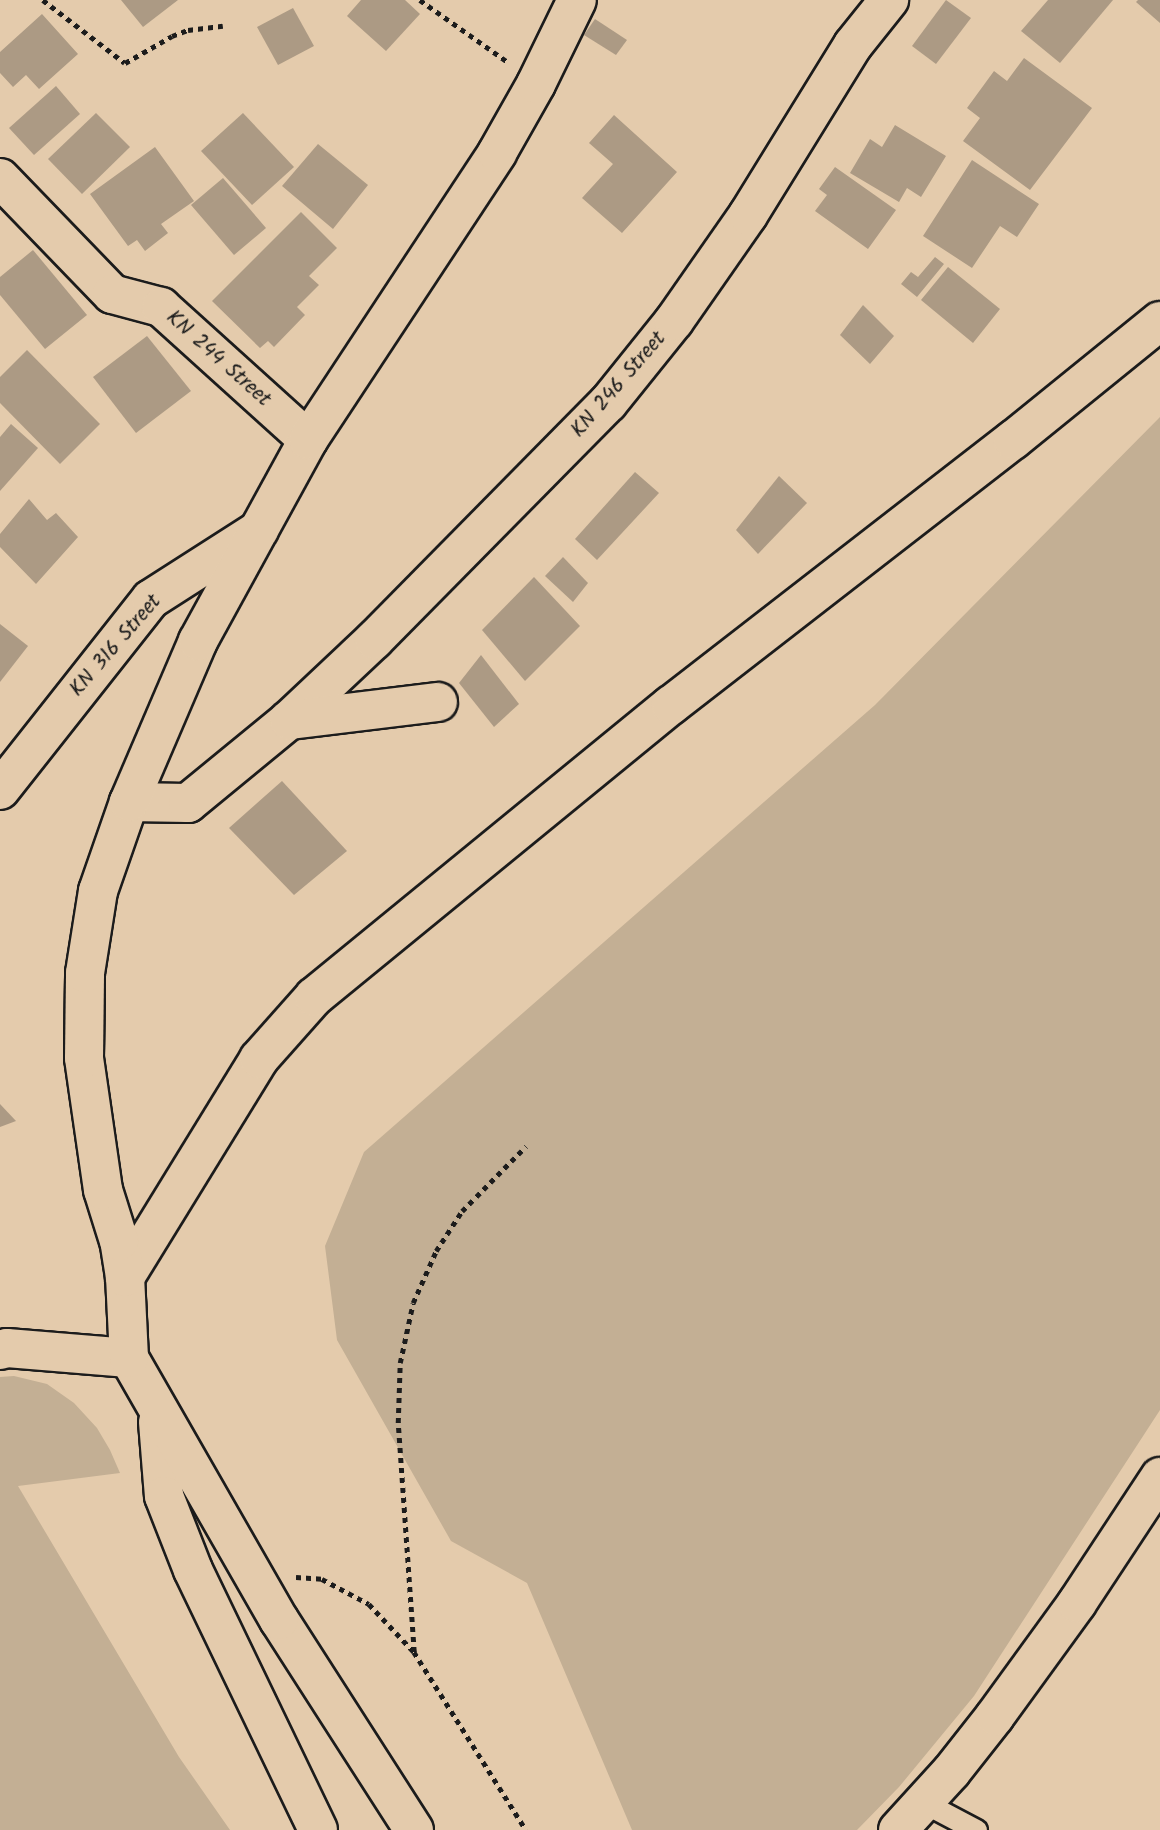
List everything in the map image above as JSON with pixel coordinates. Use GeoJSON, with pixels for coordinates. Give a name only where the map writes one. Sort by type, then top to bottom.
{"type":"FeatureCollection","features":[{"type":"Feature","properties":{"kind":"street"},"geometry":{"type":"LineString","coordinates":[[414,1830],[257,1584],[129,1358],[125,1277],[119,1241],[103,1190],[84,1058],[85,974],[99,891],[129,802],[198,641],[308,440],[497,153],[536,83],[577,0]]}},
{"type":"Feature","properties":{"kind":"street","name":"KN 246 Street"},"geometry":{"type":"LineString","coordinates":[[129,802],[188,803],[289,720],[374,640],[608,403],[674,321],[748,215],[853,44],[889,0]]}},
{"type":"Feature","properties":{"kind":"street","name":"KN 244 Street"},"geometry":{"type":"LineString","coordinates":[[0,178],[111,294],[161,307],[308,440]]}},
{"type":"Feature","properties":{"kind":"street"},"geometry":{"type":"LineString","coordinates":[[125,1277],[259,1059],[314,997],[671,705],[1013,440],[1160,321]]}},
{"type":"Feature","properties":{"kind":"street","name":"KN 316 Street"},"geometry":{"type":"LineString","coordinates":[[0,790],[151,599],[258,530]]}},
{"type":"Feature","properties":{"kind":"street"},"geometry":{"type":"LineString","coordinates":[[289,720],[439,702]]}},
{"type":"Feature","properties":{"kind":"street"},"geometry":{"type":"LineString","coordinates":[[0,1350],[8,1348],[129,1358]]}},
{"type":"Feature","properties":{"kind":"street"},"geometry":{"type":"LineString","coordinates":[[157,1410],[164,1496],[212,1615],[318,1830]]}},
{"type":"Feature","properties":{"kind":"street"},"geometry":{"type":"LineString","coordinates":[[898,1830],[950,1772],[1060,1626],[1160,1477]]}},
{"type":"Feature","properties":{"kind":"lane"},"geometry":{"type":"LineString","coordinates":[[923,1802],[976,1830]]}},
{"type":"Feature","properties":{"kind":"path"},"geometry":{"type":"LineString","coordinates":[[43,0],[125,64],[172,36],[188,30],[223,26]]}},
{"type":"Feature","properties":{"kind":"path"},"geometry":{"type":"LineString","coordinates":[[420,0],[536,83]]}},
{"type":"Feature","properties":{"kind":"path"},"geometry":{"type":"LineString","coordinates":[[414,1652],[398,1423],[400,1363],[413,1303],[436,1251],[462,1211],[526,1146]]}},
{"type":"Feature","properties":{"kind":"path"},"geometry":{"type":"LineString","coordinates":[[257,1584],[286,1576],[322,1578],[369,1604],[414,1652],[526,1830]]}},
{"type":"Feature","properties":{"kind":"shaded area"},"geometry":{"type":"Polygon","coordinates":[[[1160,417],[1160,1410],[974,1696],[899,1787],[857,1830],[632,1830],[527,1583],[451,1541],[337,1340],[325,1246],[364,1152],[875,705],[1160,417]]]}},
{"type":"Feature","properties":{"kind":"shaded area"},"geometry":{"type":"Polygon","coordinates":[[[14,1376],[47,1384],[74,1403],[97,1428],[110,1450],[120,1473],[18,1486],[179,1757],[230,1830],[0,1830],[0,1377],[14,1376]]]}},
{"type":"Feature","properties":{"kind":"building"},"geometry":{"type":"Polygon","coordinates":[[[121,0],[178,0],[143,27],[121,0]]]}},
{"type":"Feature","properties":{"kind":"building"},"geometry":{"type":"Polygon","coordinates":[[[361,0],[405,0],[420,14],[386,51],[347,16],[361,0]]]}},
{"type":"Feature","properties":{"kind":"building"},"geometry":{"type":"Polygon","coordinates":[[[946,0],[971,18],[936,64],[912,46],[946,0]]]}},
{"type":"Feature","properties":{"kind":"building"},"geometry":{"type":"Polygon","coordinates":[[[1048,0],[1113,0],[1060,63],[1021,31],[1048,0]]]}},
{"type":"Feature","properties":{"kind":"building"},"geometry":{"type":"Polygon","coordinates":[[[1160,0],[1160,23],[1136,2],[1160,0]]]}},
{"type":"Feature","properties":{"kind":"building"},"geometry":{"type":"Polygon","coordinates":[[[293,8],[314,46],[278,65],[257,27],[293,8]]]}},
{"type":"Feature","properties":{"kind":"building"},"geometry":{"type":"Polygon","coordinates":[[[42,14],[78,54],[39,89],[26,75],[13,87],[0,73],[0,52],[42,14]]]}},
{"type":"Feature","properties":{"kind":"building"},"geometry":{"type":"Polygon","coordinates":[[[595,19],[627,40],[616,55],[584,35],[595,19]]]}},
{"type":"Feature","properties":{"kind":"building"},"geometry":{"type":"Polygon","coordinates":[[[1024,58],[1092,108],[1030,190],[963,141],[980,118],[967,108],[994,71],[1007,81],[1024,58]]]}},
{"type":"Feature","properties":{"kind":"building"},"geometry":{"type":"Polygon","coordinates":[[[56,86],[80,114],[34,155],[9,128],[56,86]]]}},
{"type":"Feature","properties":{"kind":"building"},"geometry":{"type":"Polygon","coordinates":[[[96,113],[130,147],[82,194],[48,159],[96,113]]]}},
{"type":"Feature","properties":{"kind":"building"},"geometry":{"type":"Polygon","coordinates":[[[243,113],[294,167],[252,205],[201,151],[243,113]]]}},
{"type":"Feature","properties":{"kind":"building"},"geometry":{"type":"Polygon","coordinates":[[[614,115],[677,172],[622,233],[582,198],[613,164],[589,143],[614,115]]]}},
{"type":"Feature","properties":{"kind":"building"},"geometry":{"type":"Polygon","coordinates":[[[895,125],[946,156],[921,197],[907,188],[899,202],[850,173],[870,139],[882,147],[895,125]]]}},
{"type":"Feature","properties":{"kind":"building"},"geometry":{"type":"Polygon","coordinates":[[[318,144],[368,185],[333,229],[282,186],[318,144]]]}},
{"type":"Feature","properties":{"kind":"building"},"geometry":{"type":"Polygon","coordinates":[[[155,147],[194,201],[161,224],[168,233],[145,251],[137,240],[128,246],[90,194],[155,147]]]}},
{"type":"Feature","properties":{"kind":"building"},"geometry":{"type":"Polygon","coordinates":[[[972,160],[1039,204],[1017,237],[1000,226],[972,268],[923,236],[972,160]]]}},
{"type":"Feature","properties":{"kind":"building"},"geometry":{"type":"Polygon","coordinates":[[[835,167],[896,210],[868,249],[815,211],[827,195],[819,189],[835,167]]]}},
{"type":"Feature","properties":{"kind":"building"},"geometry":{"type":"Polygon","coordinates":[[[223,178],[266,228],[234,255],[191,205],[223,178]]]}},
{"type":"Feature","properties":{"kind":"building"},"geometry":{"type":"Polygon","coordinates":[[[301,212],[337,248],[309,276],[319,285],[297,307],[305,315],[274,347],[268,341],[260,348],[212,301],[301,212]]]}},
{"type":"Feature","properties":{"kind":"building"},"geometry":{"type":"Polygon","coordinates":[[[33,250],[87,315],[45,349],[0,295],[0,277],[33,250]]]}},
{"type":"Feature","properties":{"kind":"building"},"geometry":{"type":"Polygon","coordinates":[[[935,257],[944,264],[917,297],[901,284],[911,272],[918,277],[935,257]]]}},
{"type":"Feature","properties":{"kind":"building"},"geometry":{"type":"Polygon","coordinates":[[[948,267],[1000,309],[973,343],[921,300],[948,267]]]}},
{"type":"Feature","properties":{"kind":"building"},"geometry":{"type":"Polygon","coordinates":[[[863,305],[894,336],[870,364],[840,335],[863,305]]]}},
{"type":"Feature","properties":{"kind":"building"},"geometry":{"type":"Polygon","coordinates":[[[147,336],[191,391],[136,433],[93,377],[147,336]]]}},
{"type":"Feature","properties":{"kind":"building"},"geometry":{"type":"Polygon","coordinates":[[[27,350],[100,424],[60,464],[0,403],[0,377],[27,350]]]}},
{"type":"Feature","properties":{"kind":"building"},"geometry":{"type":"Polygon","coordinates":[[[11,424],[38,448],[0,491],[0,437],[11,424]]]}},
{"type":"Feature","properties":{"kind":"building"},"geometry":{"type":"Polygon","coordinates":[[[635,472],[659,493],[597,560],[575,539],[635,472]]]}},
{"type":"Feature","properties":{"kind":"building"},"geometry":{"type":"Polygon","coordinates":[[[779,476],[807,503],[758,554],[736,530],[779,476]]]}},
{"type":"Feature","properties":{"kind":"building"},"geometry":{"type":"Polygon","coordinates":[[[29,499],[47,520],[56,513],[78,537],[36,584],[0,547],[0,534],[29,499]]]}},
{"type":"Feature","properties":{"kind":"building"},"geometry":{"type":"Polygon","coordinates":[[[563,557],[588,583],[573,602],[545,576],[563,557]]]}},
{"type":"Feature","properties":{"kind":"building"},"geometry":{"type":"Polygon","coordinates":[[[534,577],[580,626],[525,681],[482,630],[534,577]]]}},
{"type":"Feature","properties":{"kind":"building"},"geometry":{"type":"Polygon","coordinates":[[[0,624],[28,646],[0,682],[0,624]]]}},
{"type":"Feature","properties":{"kind":"building"},"geometry":{"type":"Polygon","coordinates":[[[481,655],[519,704],[494,727],[459,683],[481,655]]]}},
{"type":"Feature","properties":{"kind":"building"},"geometry":{"type":"Polygon","coordinates":[[[282,781],[347,851],[294,895],[229,828],[282,781]]]}},
{"type":"Feature","properties":{"kind":"building"},"geometry":{"type":"Polygon","coordinates":[[[0,1104],[16,1121],[0,1127],[0,1104]]]}}]}
